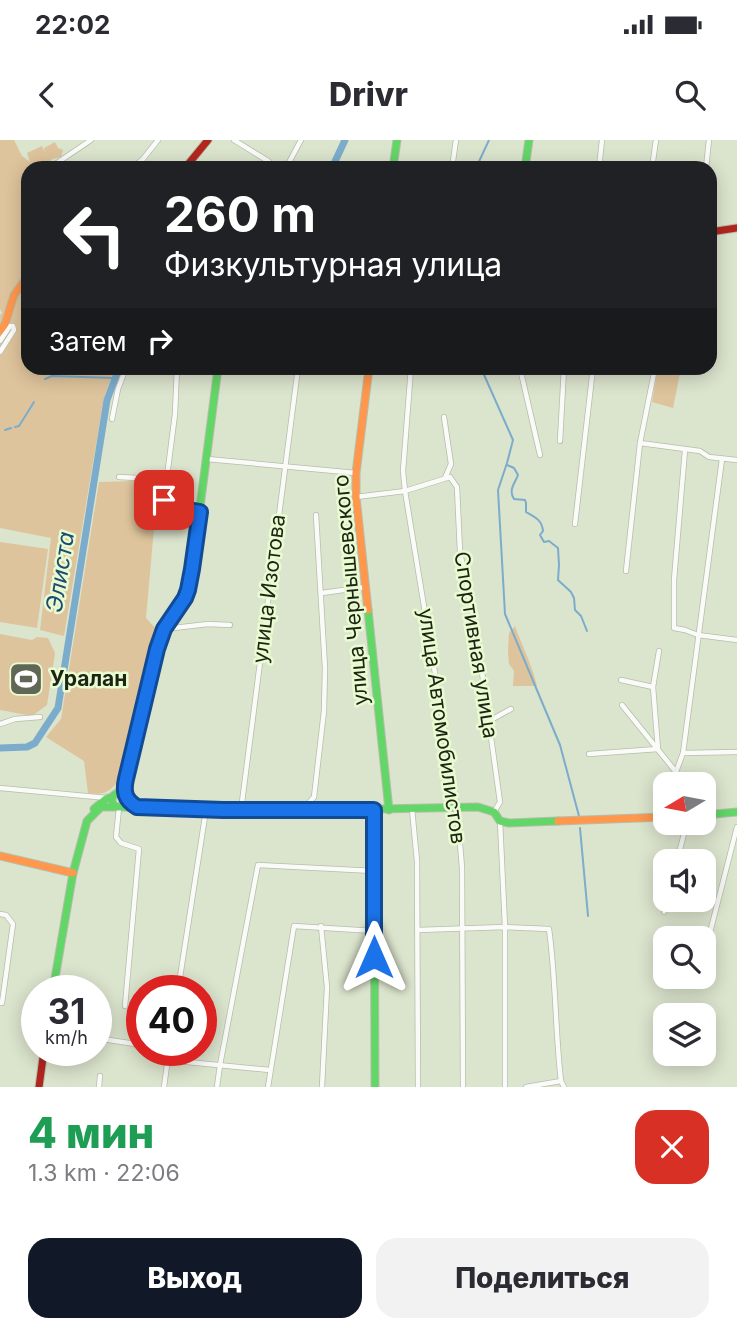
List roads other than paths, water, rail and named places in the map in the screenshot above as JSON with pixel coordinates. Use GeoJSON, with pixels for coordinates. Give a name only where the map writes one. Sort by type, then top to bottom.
{"type":"FeatureCollection","features":[{"type":"Feature","properties":{"kind":"street"},"geometry":{"type":"LineString","coordinates":[[60,161],[91,140]]}},
{"type":"Feature","properties":{"kind":"street"},"geometry":{"type":"LineString","coordinates":[[141,161],[159,140]]}},
{"type":"Feature","properties":{"kind":"street"},"geometry":{"type":"LineString","coordinates":[[193,161],[208,140]]}},
{"type":"Feature","properties":{"kind":"street"},"geometry":{"type":"LineString","coordinates":[[234,140],[266,161]]}},
{"type":"Feature","properties":{"kind":"street"},"geometry":{"type":"LineString","coordinates":[[290,161],[301,140]]}},
{"type":"Feature","properties":{"kind":"street"},"geometry":{"type":"LineString","coordinates":[[394,161],[397,140]]}},
{"type":"Feature","properties":{"kind":"street"},"geometry":{"type":"LineString","coordinates":[[453,161],[456,140]]}},
{"type":"Feature","properties":{"kind":"street"},"geometry":{"type":"LineString","coordinates":[[526,161],[528,140]]}},
{"type":"Feature","properties":{"kind":"street"},"geometry":{"type":"LineString","coordinates":[[600,161],[602,140]]}},
{"type":"Feature","properties":{"kind":"street"},"geometry":{"type":"LineString","coordinates":[[653,161],[656,140]]}},
{"type":"Feature","properties":{"kind":"street"},"geometry":{"type":"LineString","coordinates":[[707,161],[709,140]]}},
{"type":"Feature","properties":{"kind":"street"},"geometry":{"type":"LineString","coordinates":[[717,231],[737,228]]}},
{"type":"Feature","properties":{"kind":"street"},"geometry":{"type":"LineString","coordinates":[[0,331],[14,295],[21,286]]}},
{"type":"Feature","properties":{"kind":"street"},"geometry":{"type":"LineString","coordinates":[[0,341],[10,326],[13,326],[15,330],[0,352]]}},
{"type":"Feature","properties":{"kind":"street"},"geometry":{"type":"LineString","coordinates":[[112,419],[123,375]]}},
{"type":"Feature","properties":{"kind":"street"},"geometry":{"type":"LineString","coordinates":[[177,375],[175,414],[164,500],[168,506],[200,512]]}},
{"type":"Feature","properties":{"kind":"street"},"geometry":{"type":"LineString","coordinates":[[119,807],[126,803],[124,788],[157,649],[164,629],[188,590],[217,375]]}},
{"type":"Feature","properties":{"kind":"street","name":"улица Изотова"},"geometry":{"type":"LineString","coordinates":[[242,810],[297,375]]}},
{"type":"Feature","properties":{"kind":"street","name":"улица Чернышевского"},"geometry":{"type":"LineString","coordinates":[[368,375],[356,473],[356,497],[389,810]]}},
{"type":"Feature","properties":{"kind":"street","name":"улица Автомобилистов"},"geometry":{"type":"LineString","coordinates":[[410,375],[403,471],[405,491],[457,807],[462,868],[463,1087]]}},
{"type":"Feature","properties":{"kind":"street"},"geometry":{"type":"LineString","coordinates":[[522,375],[540,455]]}},
{"type":"Feature","properties":{"kind":"street"},"geometry":{"type":"LineString","coordinates":[[560,441],[564,375]]}},
{"type":"Feature","properties":{"kind":"street"},"geometry":{"type":"LineString","coordinates":[[575,524],[592,375]]}},
{"type":"Feature","properties":{"kind":"street"},"geometry":{"type":"LineString","coordinates":[[626,571],[640,443],[654,375]]}},
{"type":"Feature","properties":{"kind":"street","name":"Спортивная улица"},"geometry":{"type":"LineString","coordinates":[[444,417],[451,464],[447,478],[457,488],[460,552],[477,636],[500,802],[494,813]]}},
{"type":"Feature","properties":{"kind":"street"},"geometry":{"type":"LineString","coordinates":[[640,443],[700,451],[709,457],[737,460]]}},
{"type":"Feature","properties":{"kind":"street"},"geometry":{"type":"LineString","coordinates":[[685,450],[674,580],[674,628],[698,635],[737,640]]}},
{"type":"Feature","properties":{"kind":"street"},"geometry":{"type":"LineString","coordinates":[[676,772],[684,753],[722,459]]}},
{"type":"Feature","properties":{"kind":"street"},"geometry":{"type":"LineString","coordinates":[[207,460],[356,473]]}},
{"type":"Feature","properties":{"kind":"street"},"geometry":{"type":"LineString","coordinates":[[119,478],[156,479],[165,484]]}},
{"type":"Feature","properties":{"kind":"street"},"geometry":{"type":"LineString","coordinates":[[356,497],[405,491],[447,478]]}},
{"type":"Feature","properties":{"kind":"street"},"geometry":{"type":"LineString","coordinates":[[316,516],[325,668],[324,711],[314,797],[320,810]]}},
{"type":"Feature","properties":{"kind":"street"},"geometry":{"type":"LineString","coordinates":[[322,593],[365,587]]}},
{"type":"Feature","properties":{"kind":"street"},"geometry":{"type":"LineString","coordinates":[[164,629],[208,624],[230,625]]}},
{"type":"Feature","properties":{"kind":"street"},"geometry":{"type":"LineString","coordinates":[[658,748],[653,687],[659,651]]}},
{"type":"Feature","properties":{"kind":"street"},"geometry":{"type":"LineString","coordinates":[[621,680],[653,687]]}},
{"type":"Feature","properties":{"kind":"street"},"geometry":{"type":"LineString","coordinates":[[622,705],[676,772]]}},
{"type":"Feature","properties":{"kind":"street"},"geometry":{"type":"LineString","coordinates":[[489,721],[511,709]]}},
{"type":"Feature","properties":{"kind":"street"},"geometry":{"type":"LineString","coordinates":[[0,724],[15,719],[40,717]]}},
{"type":"Feature","properties":{"kind":"street"},"geometry":{"type":"LineString","coordinates":[[589,754],[658,748]]}},
{"type":"Feature","properties":{"kind":"street"},"geometry":{"type":"LineString","coordinates":[[684,753],[737,752]]}},
{"type":"Feature","properties":{"kind":"street"},"geometry":{"type":"LineString","coordinates":[[0,788],[100,798],[113,796],[126,779]]}},
{"type":"Feature","properties":{"kind":"street"},"geometry":{"type":"LineString","coordinates":[[56,975],[73,873],[92,811],[119,792],[137,807]]}},
{"type":"Feature","properties":{"kind":"street"},"geometry":{"type":"LineString","coordinates":[[113,796],[113,804],[119,807]]}},
{"type":"Feature","properties":{"kind":"street"},"geometry":{"type":"LineString","coordinates":[[302,810],[314,797]]}},
{"type":"Feature","properties":{"kind":"street"},"geometry":{"type":"LineString","coordinates":[[88,821],[102,807],[206,810],[478,807],[494,813],[500,821],[505,927],[505,1087]]}},
{"type":"Feature","properties":{"kind":"street"},"geometry":{"type":"LineString","coordinates":[[119,807],[116,837],[121,843],[139,849],[125,1006]]}},
{"type":"Feature","properties":{"kind":"street"},"geometry":{"type":"LineString","coordinates":[[412,809],[417,862],[418,1087]]}},
{"type":"Feature","properties":{"kind":"street"},"geometry":{"type":"LineString","coordinates":[[180,975],[206,810]]}},
{"type":"Feature","properties":{"kind":"street"},"geometry":{"type":"LineString","coordinates":[[374,810],[375,1087]]}},
{"type":"Feature","properties":{"kind":"street"},"geometry":{"type":"LineString","coordinates":[[716,814],[737,812]]}},
{"type":"Feature","properties":{"kind":"street"},"geometry":{"type":"LineString","coordinates":[[500,821],[509,823],[653,818]]}},
{"type":"Feature","properties":{"kind":"street"},"geometry":{"type":"LineString","coordinates":[[712,926],[737,827]]}},
{"type":"Feature","properties":{"kind":"street"},"geometry":{"type":"LineString","coordinates":[[0,856],[73,873]]}},
{"type":"Feature","properties":{"kind":"street"},"geometry":{"type":"LineString","coordinates":[[217,1087],[258,864],[374,871]]}},
{"type":"Feature","properties":{"kind":"street"},"geometry":{"type":"LineString","coordinates":[[0,914],[6,915],[13,924],[0,1003]]}},
{"type":"Feature","properties":{"kind":"street"},"geometry":{"type":"LineString","coordinates":[[268,1087],[294,926],[374,931]]}},
{"type":"Feature","properties":{"kind":"street"},"geometry":{"type":"LineString","coordinates":[[321,926],[327,988],[322,1087]]}},
{"type":"Feature","properties":{"kind":"street"},"geometry":{"type":"LineString","coordinates":[[418,930],[505,927],[549,929],[557,1042],[563,1084],[526,1087]]}},
{"type":"Feature","properties":{"kind":"street"},"geometry":{"type":"LineString","coordinates":[[217,1065],[270,1070]]}},
{"type":"Feature","properties":{"kind":"street"},"geometry":{"type":"LineString","coordinates":[[39,1087],[42,1066]]}},
{"type":"Feature","properties":{"kind":"street"},"geometry":{"type":"LineString","coordinates":[[164,1087],[166,1066]]}},
{"type":"Feature","properties":{"kind":"street"},"geometry":{"type":"LineString","coordinates":[[99,1087],[100,1076]]}},
{"type":"Feature","properties":{"kind":"waterway","name":"Элиста"},"geometry":{"type":"LineString","coordinates":[[335,161],[345,140]]}},
{"type":"Feature","properties":{"kind":"waterway"},"geometry":{"type":"LineString","coordinates":[[479,161],[489,140]]}},
{"type":"Feature","properties":{"kind":"waterway","name":"Элиста"},"geometry":{"type":"LineString","coordinates":[[0,748],[27,747],[35,743],[58,708],[107,400],[116,375]]}},
{"type":"Feature","properties":{"kind":"waterway"},"geometry":{"type":"LineString","coordinates":[[484,375],[513,440],[498,490],[505,614],[560,745],[579,816]]}},
{"type":"Feature","properties":{"kind":"waterway"},"geometry":{"type":"LineString","coordinates":[[45,379],[52,376],[114,378]]}},
{"type":"Feature","properties":{"kind":"waterway"},"geometry":{"type":"LineString","coordinates":[[15,427],[19,426],[34,402]]}},
{"type":"Feature","properties":{"kind":"waterway"},"geometry":{"type":"LineString","coordinates":[[5,430],[11,428]]}},
{"type":"Feature","properties":{"kind":"waterway"},"geometry":{"type":"LineString","coordinates":[[507,465],[514,468],[518,475],[512,496],[514,499],[525,500],[526,512],[540,521],[543,531],[540,535],[544,542],[549,541],[558,548],[558,580],[571,592],[575,610],[581,616],[587,631]]}},
{"type":"Feature","properties":{"kind":"waterway"},"geometry":{"type":"LineString","coordinates":[[580,828],[588,916]]}},
{"type":"Feature","properties":{"kind":"place","name":"Уралан"},"geometry":{"type":"Point","coordinates":[26,679]}}]}
